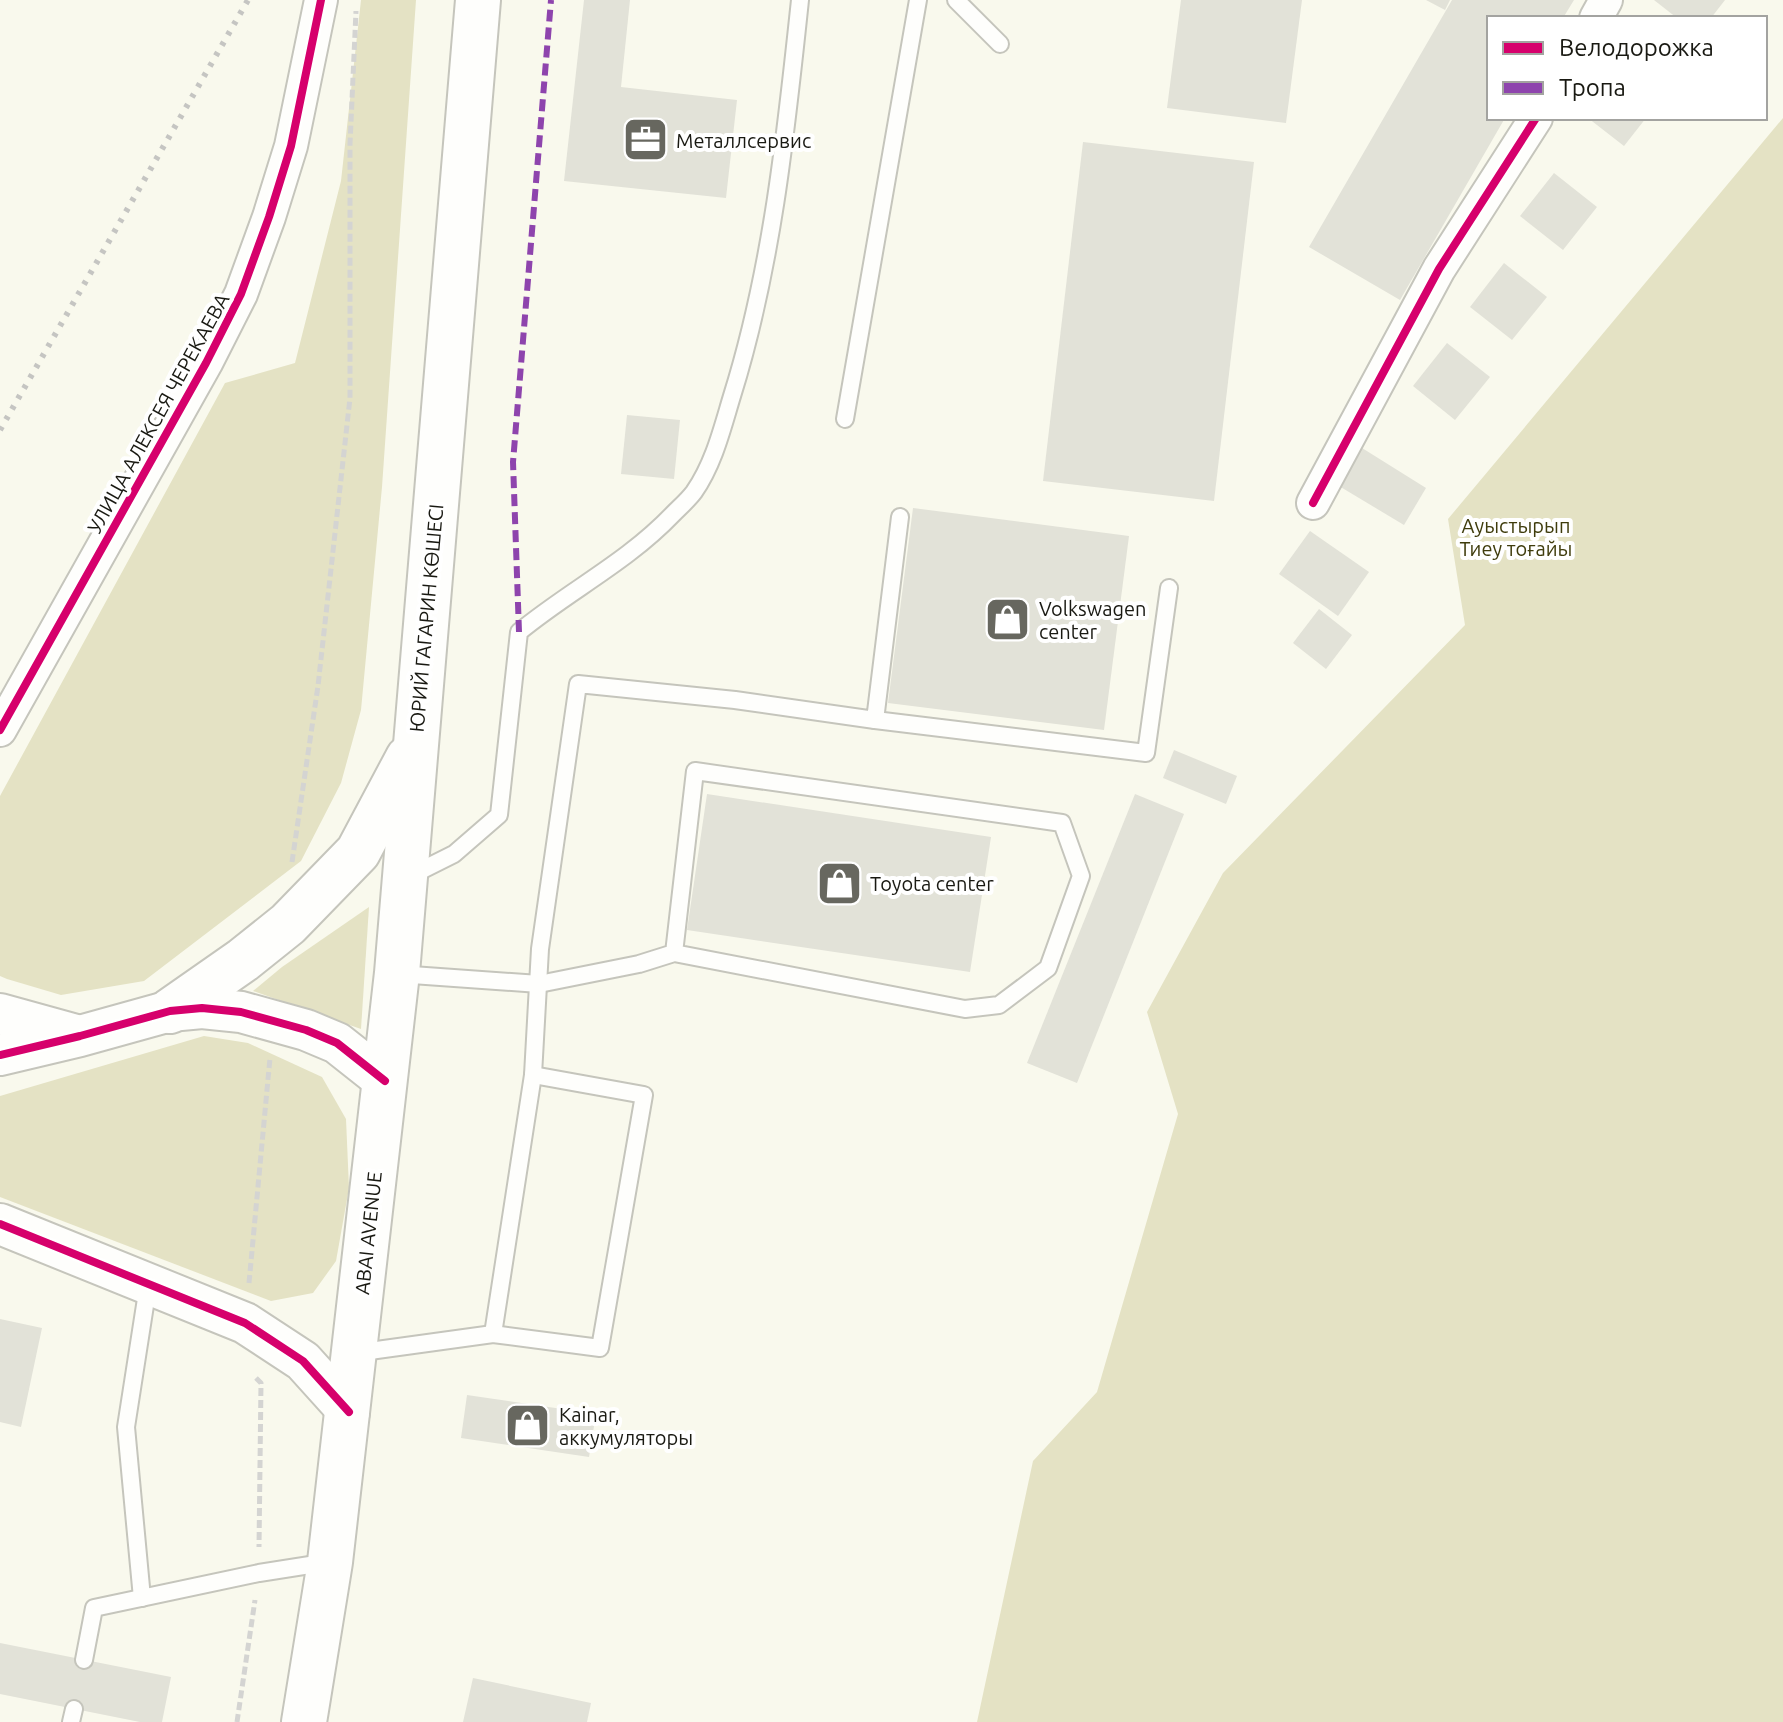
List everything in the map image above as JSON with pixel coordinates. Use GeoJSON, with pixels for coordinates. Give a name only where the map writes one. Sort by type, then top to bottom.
{"type":"FeatureCollection","features":[{"type":"Feature","properties":{"kind":"main road","name":"ЮРИЙ ГАГАРИН КӨШЕСІ"},"geometry":{"type":"LineString","coordinates":[[416,742],[457,0]]}},
{"type":"Feature","properties":{"kind":"main road","name":"ЮРИЙ ГАГАРИН КӨШЕСІ"},"geometry":{"type":"LineString","coordinates":[[416,742],[478,0]]}},
{"type":"Feature","properties":{"kind":"main road","name":"ABAI AVENUE"},"geometry":{"type":"LineString","coordinates":[[304,1722],[330,1562],[349,1412],[397,973],[416,742]]}},
{"type":"Feature","properties":{"kind":"main road"},"geometry":{"type":"LineString","coordinates":[[170,1011],[288,924],[358,852],[416,742]]}},
{"type":"Feature","properties":{"kind":"street","name":"УЛИЦА АЛЕКСЕЯ ЧЕРЕКАЕВА"},"geometry":{"type":"LineString","coordinates":[[0,730],[206,363],[241,294],[291,146],[321,0]]}},
{"type":"Feature","properties":{"kind":"street"},"geometry":{"type":"LineString","coordinates":[[1313,503],[1439,269],[1535,120]]}},
{"type":"Feature","properties":{"kind":"street"},"geometry":{"type":"LineString","coordinates":[[0,1055],[170,1011],[202,1008],[241,1012],[296,1027],[337,1043],[385,1081]]}},
{"type":"Feature","properties":{"kind":"street"},"geometry":{"type":"LineString","coordinates":[[0,1014],[80,1036]]}},
{"type":"Feature","properties":{"kind":"street"},"geometry":{"type":"LineString","coordinates":[[0,1224],[245,1323],[303,1361],[349,1412]]}},
{"type":"Feature","properties":{"kind":"lane"},"geometry":{"type":"LineString","coordinates":[[404,878],[454,854],[499,815],[519,632],[550,606],[627,557],[694,492],[715,453],[758,304],[790,100],[800,0]]}},
{"type":"Feature","properties":{"kind":"lane"},"geometry":{"type":"LineString","coordinates":[[845,419],[918,0]]}},
{"type":"Feature","properties":{"kind":"lane"},"geometry":{"type":"LineString","coordinates":[[956,0],[1000,44]]}},
{"type":"Feature","properties":{"kind":"lane"},"geometry":{"type":"LineString","coordinates":[[875,720],[900,517]]}},
{"type":"Feature","properties":{"kind":"lane"},"geometry":{"type":"LineString","coordinates":[[493,1334],[533,1075],[540,949],[578,684],[735,700],[1146,753],[1169,588]]}},
{"type":"Feature","properties":{"kind":"lane"},"geometry":{"type":"LineString","coordinates":[[397,973],[539,984],[639,964],[674,953],[965,1009],[999,1005],[1048,968],[1081,876],[1062,823],[695,771],[674,953]]}},
{"type":"Feature","properties":{"kind":"lane"},"geometry":{"type":"LineString","coordinates":[[355,1353],[493,1334],[600,1348],[644,1095],[533,1075]]}},
{"type":"Feature","properties":{"kind":"lane"},"geometry":{"type":"LineString","coordinates":[[142,1598],[126,1427],[149,1284]]}},
{"type":"Feature","properties":{"kind":"lane"},"geometry":{"type":"LineString","coordinates":[[84,1660],[94,1608],[259,1573],[330,1562]]}},
{"type":"Feature","properties":{"kind":"path"},"geometry":{"type":"LineString","coordinates":[[292,875],[318,686],[350,398],[350,144],[356,0]]}},
{"type":"Feature","properties":{"kind":"path"},"geometry":{"type":"LineString","coordinates":[[249,1292],[270,1053]]}},
{"type":"Feature","properties":{"kind":"path"},"geometry":{"type":"LineString","coordinates":[[237,1722],[259,1573],[261,1383],[251,1372]]}},
{"type":"Feature","properties":{"kind":"green space"},"geometry":{"type":"Polygon","coordinates":[[[361,0],[416,0],[382,487],[361,710],[341,783],[301,861],[144,981],[61,995],[7,979],[0,976],[0,796],[225,383],[295,363],[341,181],[361,0]]]}},
{"type":"Feature","properties":{"kind":"green space","name":"Ауыстырып Тиеу тоғайы"},"geometry":{"type":"Polygon","coordinates":[[[1783,118],[1783,1722],[977,1722],[1033,1461],[1097,1392],[1178,1114],[1147,1012],[1223,873],[1465,625],[1448,519],[1783,118]]]}},
{"type":"Feature","properties":{"kind":"green space"},"geometry":{"type":"Polygon","coordinates":[[[369,907],[361,1029],[253,991],[282,967],[369,907]]]}},
{"type":"Feature","properties":{"kind":"green space"},"geometry":{"type":"Polygon","coordinates":[[[204,1036],[248,1043],[322,1077],[346,1119],[349,1188],[336,1261],[313,1293],[271,1301],[0,1197],[0,1096],[204,1036]]]}},
{"type":"Feature","properties":{"kind":"building"},"geometry":{"type":"Polygon","coordinates":[[[584,0],[630,0],[621,87],[737,100],[726,198],[564,181],[584,0]]]}},
{"type":"Feature","properties":{"kind":"building"},"geometry":{"type":"Polygon","coordinates":[[[1181,0],[1302,0],[1286,123],[1167,108],[1181,0]]]}},
{"type":"Feature","properties":{"kind":"building"},"geometry":{"type":"Polygon","coordinates":[[[1426,0],[1450,0],[1445,10],[1426,0]]]}},
{"type":"Feature","properties":{"kind":"building"},"geometry":{"type":"Polygon","coordinates":[[[1452,0],[1574,0],[1564,16],[1487,16],[1487,120],[1504,120],[1400,300],[1309,247],[1452,0]]]}},
{"type":"Feature","properties":{"kind":"building"},"geometry":{"type":"Polygon","coordinates":[[[1654,0],[1725,0],[1713,16],[1674,16],[1654,0]]]}},
{"type":"Feature","properties":{"kind":"building"},"geometry":{"type":"Polygon","coordinates":[[[1591,120],[1644,120],[1624,146],[1591,120]]]}},
{"type":"Feature","properties":{"kind":"building"},"geometry":{"type":"Polygon","coordinates":[[[1083,142],[1254,162],[1214,501],[1043,481],[1083,142]]]}},
{"type":"Feature","properties":{"kind":"building"},"geometry":{"type":"Polygon","coordinates":[[[1554,173],[1597,207],[1563,250],[1520,216],[1554,173]]]}},
{"type":"Feature","properties":{"kind":"building"},"geometry":{"type":"Polygon","coordinates":[[[1504,263],[1547,297],[1512,340],[1470,307],[1504,263]]]}},
{"type":"Feature","properties":{"kind":"building"},"geometry":{"type":"Polygon","coordinates":[[[1447,343],[1490,377],[1455,420],[1413,386],[1447,343]]]}},
{"type":"Feature","properties":{"kind":"building"},"geometry":{"type":"Polygon","coordinates":[[[627,415],[680,420],[674,479],[621,474],[627,415]]]}},
{"type":"Feature","properties":{"kind":"building"},"geometry":{"type":"Polygon","coordinates":[[[1362,448],[1426,488],[1404,525],[1339,486],[1362,448]]]}},
{"type":"Feature","properties":{"kind":"building","name":"Volkswagen center"},"geometry":{"type":"Polygon","coordinates":[[[913,508],[1129,536],[1104,730],[888,703],[913,508]]]}},
{"type":"Feature","properties":{"kind":"building"},"geometry":{"type":"Polygon","coordinates":[[[1310,531],[1369,572],[1338,616],[1279,574],[1310,531]]]}},
{"type":"Feature","properties":{"kind":"building"},"geometry":{"type":"Polygon","coordinates":[[[1319,609],[1352,635],[1326,669],[1293,643],[1319,609]]]}},
{"type":"Feature","properties":{"kind":"building"},"geometry":{"type":"Polygon","coordinates":[[[1174,750],[1237,776],[1226,804],[1163,778],[1174,750]]]}},
{"type":"Feature","properties":{"kind":"building","name":"Toyota center"},"geometry":{"type":"Polygon","coordinates":[[[707,794],[991,837],[970,972],[687,930],[707,794]]]}},
{"type":"Feature","properties":{"kind":"building"},"geometry":{"type":"Polygon","coordinates":[[[1135,794],[1184,814],[1077,1083],[1027,1063],[1135,794]]]}},
{"type":"Feature","properties":{"kind":"building"},"geometry":{"type":"Polygon","coordinates":[[[0,1319],[42,1328],[21,1427],[0,1422],[0,1319]]]}},
{"type":"Feature","properties":{"kind":"building","name":"Kainar, аккумуляторы"},"geometry":{"type":"Polygon","coordinates":[[[467,1395],[596,1414],[589,1457],[461,1438],[467,1395]]]}},
{"type":"Feature","properties":{"kind":"building"},"geometry":{"type":"Polygon","coordinates":[[[0,1643],[171,1677],[162,1722],[140,1722],[0,1694],[0,1643]]]}},
{"type":"Feature","properties":{"kind":"building"},"geometry":{"type":"Polygon","coordinates":[[[473,1678],[591,1703],[587,1722],[463,1722],[473,1678]]]}},
{"type":"Feature","properties":{"kind":"railway"},"geometry":{"type":"LineString","coordinates":[[0,430],[248,0]]}},
{"type":"Feature","properties":{"kind":"marked path"},"geometry":{"type":"LineString","coordinates":[[519,632],[513,462],[551,0]]}},
{"type":"Feature","properties":{"kind":"cycle path"},"geometry":{"type":"LineString","coordinates":[[0,730],[206,363],[241,294],[291,146],[321,0]]}},
{"type":"Feature","properties":{"kind":"cycle path"},"geometry":{"type":"LineString","coordinates":[[1313,503],[1439,269],[1535,120]]}},
{"type":"Feature","properties":{"kind":"cycle path"},"geometry":{"type":"LineString","coordinates":[[0,1055],[170,1011],[202,1008],[241,1012],[306,1030],[337,1043],[385,1081]]}},
{"type":"Feature","properties":{"kind":"cycle path"},"geometry":{"type":"LineString","coordinates":[[0,1224],[245,1323],[303,1361],[349,1412]]}},
{"type":"Feature","properties":{"kind":"place","name":"Металлсервис"},"geometry":{"type":"Point","coordinates":[645,140]}},
{"type":"Feature","properties":{"kind":"place","name":"Volkswagen center"},"geometry":{"type":"Point","coordinates":[1008,619]}},
{"type":"Feature","properties":{"kind":"place","name":"Toyota center"},"geometry":{"type":"Point","coordinates":[839,883]}},
{"type":"Feature","properties":{"kind":"place","name":"Kainar, аккумуляторы"},"geometry":{"type":"Point","coordinates":[528,1426]}}]}
